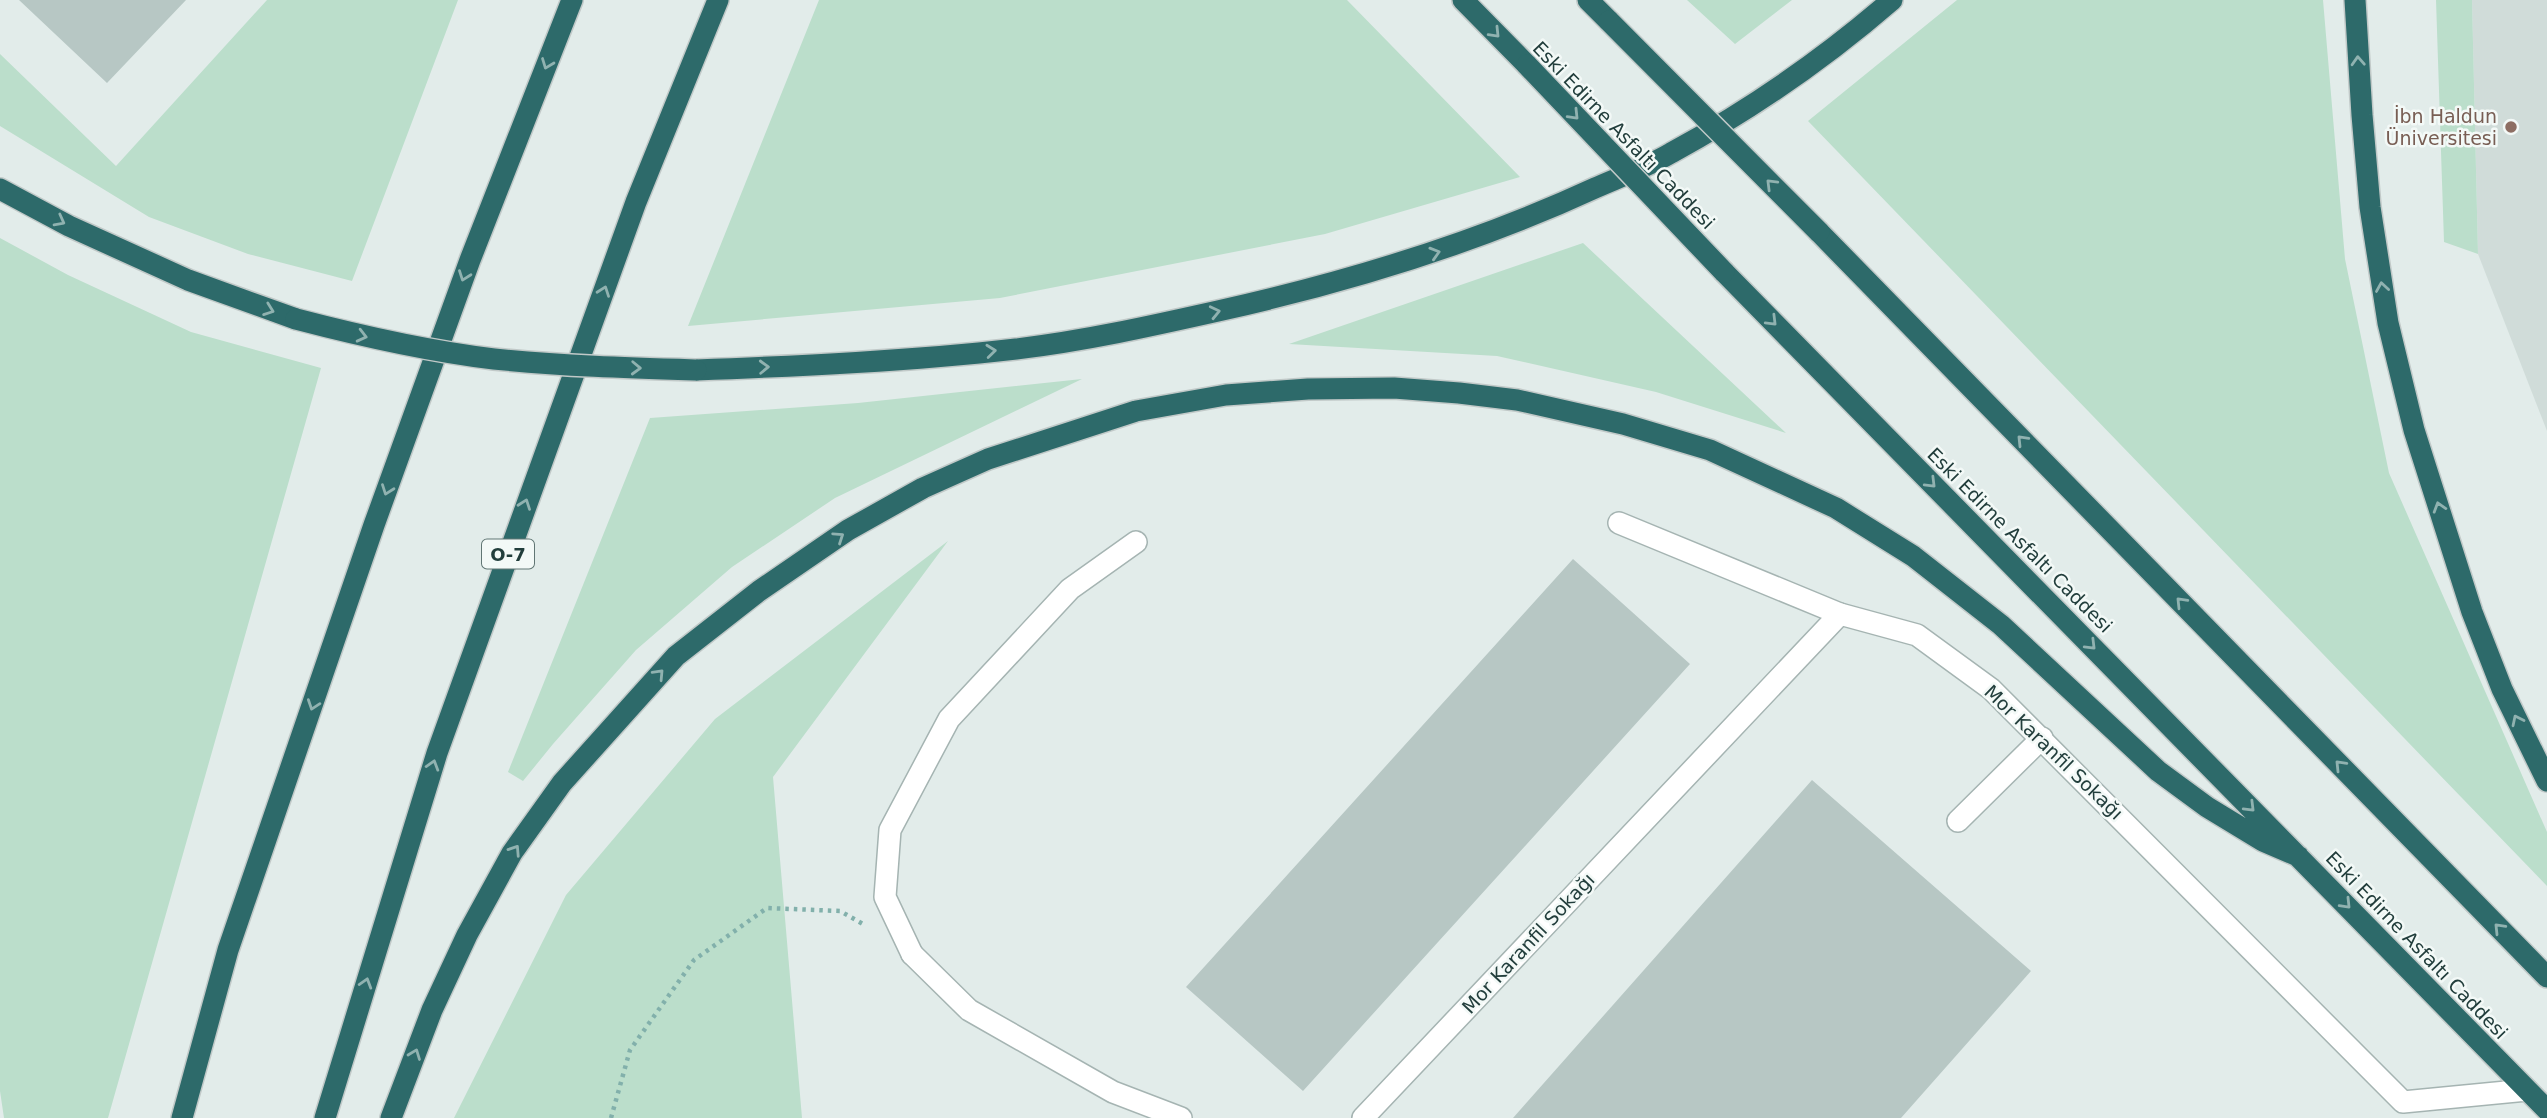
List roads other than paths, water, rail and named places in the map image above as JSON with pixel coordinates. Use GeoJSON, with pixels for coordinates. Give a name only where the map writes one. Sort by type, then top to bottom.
{"type":"FeatureCollection","features":[{"type":"Feature","properties":{"kind":"highway"},"geometry":{"type":"LineString","coordinates":[[182,1118],[228,950],[374,525],[470,260],[572,0]]}},
{"type":"Feature","properties":{"kind":"highway","name":"O-7"},"geometry":{"type":"LineString","coordinates":[[325,1118],[437,753],[631,215],[718,0]]}},
{"type":"Feature","properties":{"kind":"highway","name":"Eski Edirne Asfaltı Caddesi"},"geometry":{"type":"LineString","coordinates":[[1463,0],[1724,272],[2547,1110]]}},
{"type":"Feature","properties":{"kind":"highway"},"geometry":{"type":"LineString","coordinates":[[1588,0],[1819,232],[2547,976]]}},
{"type":"Feature","properties":{"kind":"highway"},"geometry":{"type":"LineString","coordinates":[[0,189],[69,226],[188,280],[296,319],[384,341],[492,358],[593,367],[696,370],[924,359],[1020,348],[1128,331],[1298,293],[1445,250],[1557,206],[1669,155],[1766,97],[1852,35],[1892,0]]}},
{"type":"Feature","properties":{"kind":"highway"},"geometry":{"type":"LineString","coordinates":[[2355,0],[2361,115],[2370,206],[2388,323],[2414,430],[2472,612],[2502,689],[2547,781]]}},
{"type":"Feature","properties":{"kind":"highway"},"geometry":{"type":"LineString","coordinates":[[391,1118],[432,1010],[467,935],[512,853],[562,783],[676,656],[759,591],[848,530],[923,488],[988,459],[1136,411],[1226,395],[1394,388],[1459,393],[1517,400],[1623,424],[1710,450],[1836,508],[1913,556],[2001,625],[2158,771],[2207,807],[2263,841],[2298,856]]}},
{"type":"Feature","properties":{"kind":"street"},"geometry":{"type":"LineString","coordinates":[[1619,523],[1840,614]]}},
{"type":"Feature","properties":{"kind":"street"},"geometry":{"type":"LineString","coordinates":[[1136,542],[1070,589],[948,719],[890,830],[886,897],[912,954],[969,1010],[1113,1092],[1181,1118]]}},
{"type":"Feature","properties":{"kind":"street","name":"Mor Karanfil Sokağı"},"geometry":{"type":"LineString","coordinates":[[1363,1118],[1840,614],[1917,635],[1991,689],[2403,1102],[2527,1090]]}},
{"type":"Feature","properties":{"kind":"street"},"geometry":{"type":"LineString","coordinates":[[1958,821],[2042,738]]}},
{"type":"Feature","properties":{"kind":"place","name":"İbn Haldun Üniversitesi"},"geometry":{"type":"Point","coordinates":[2511,127]}}]}
